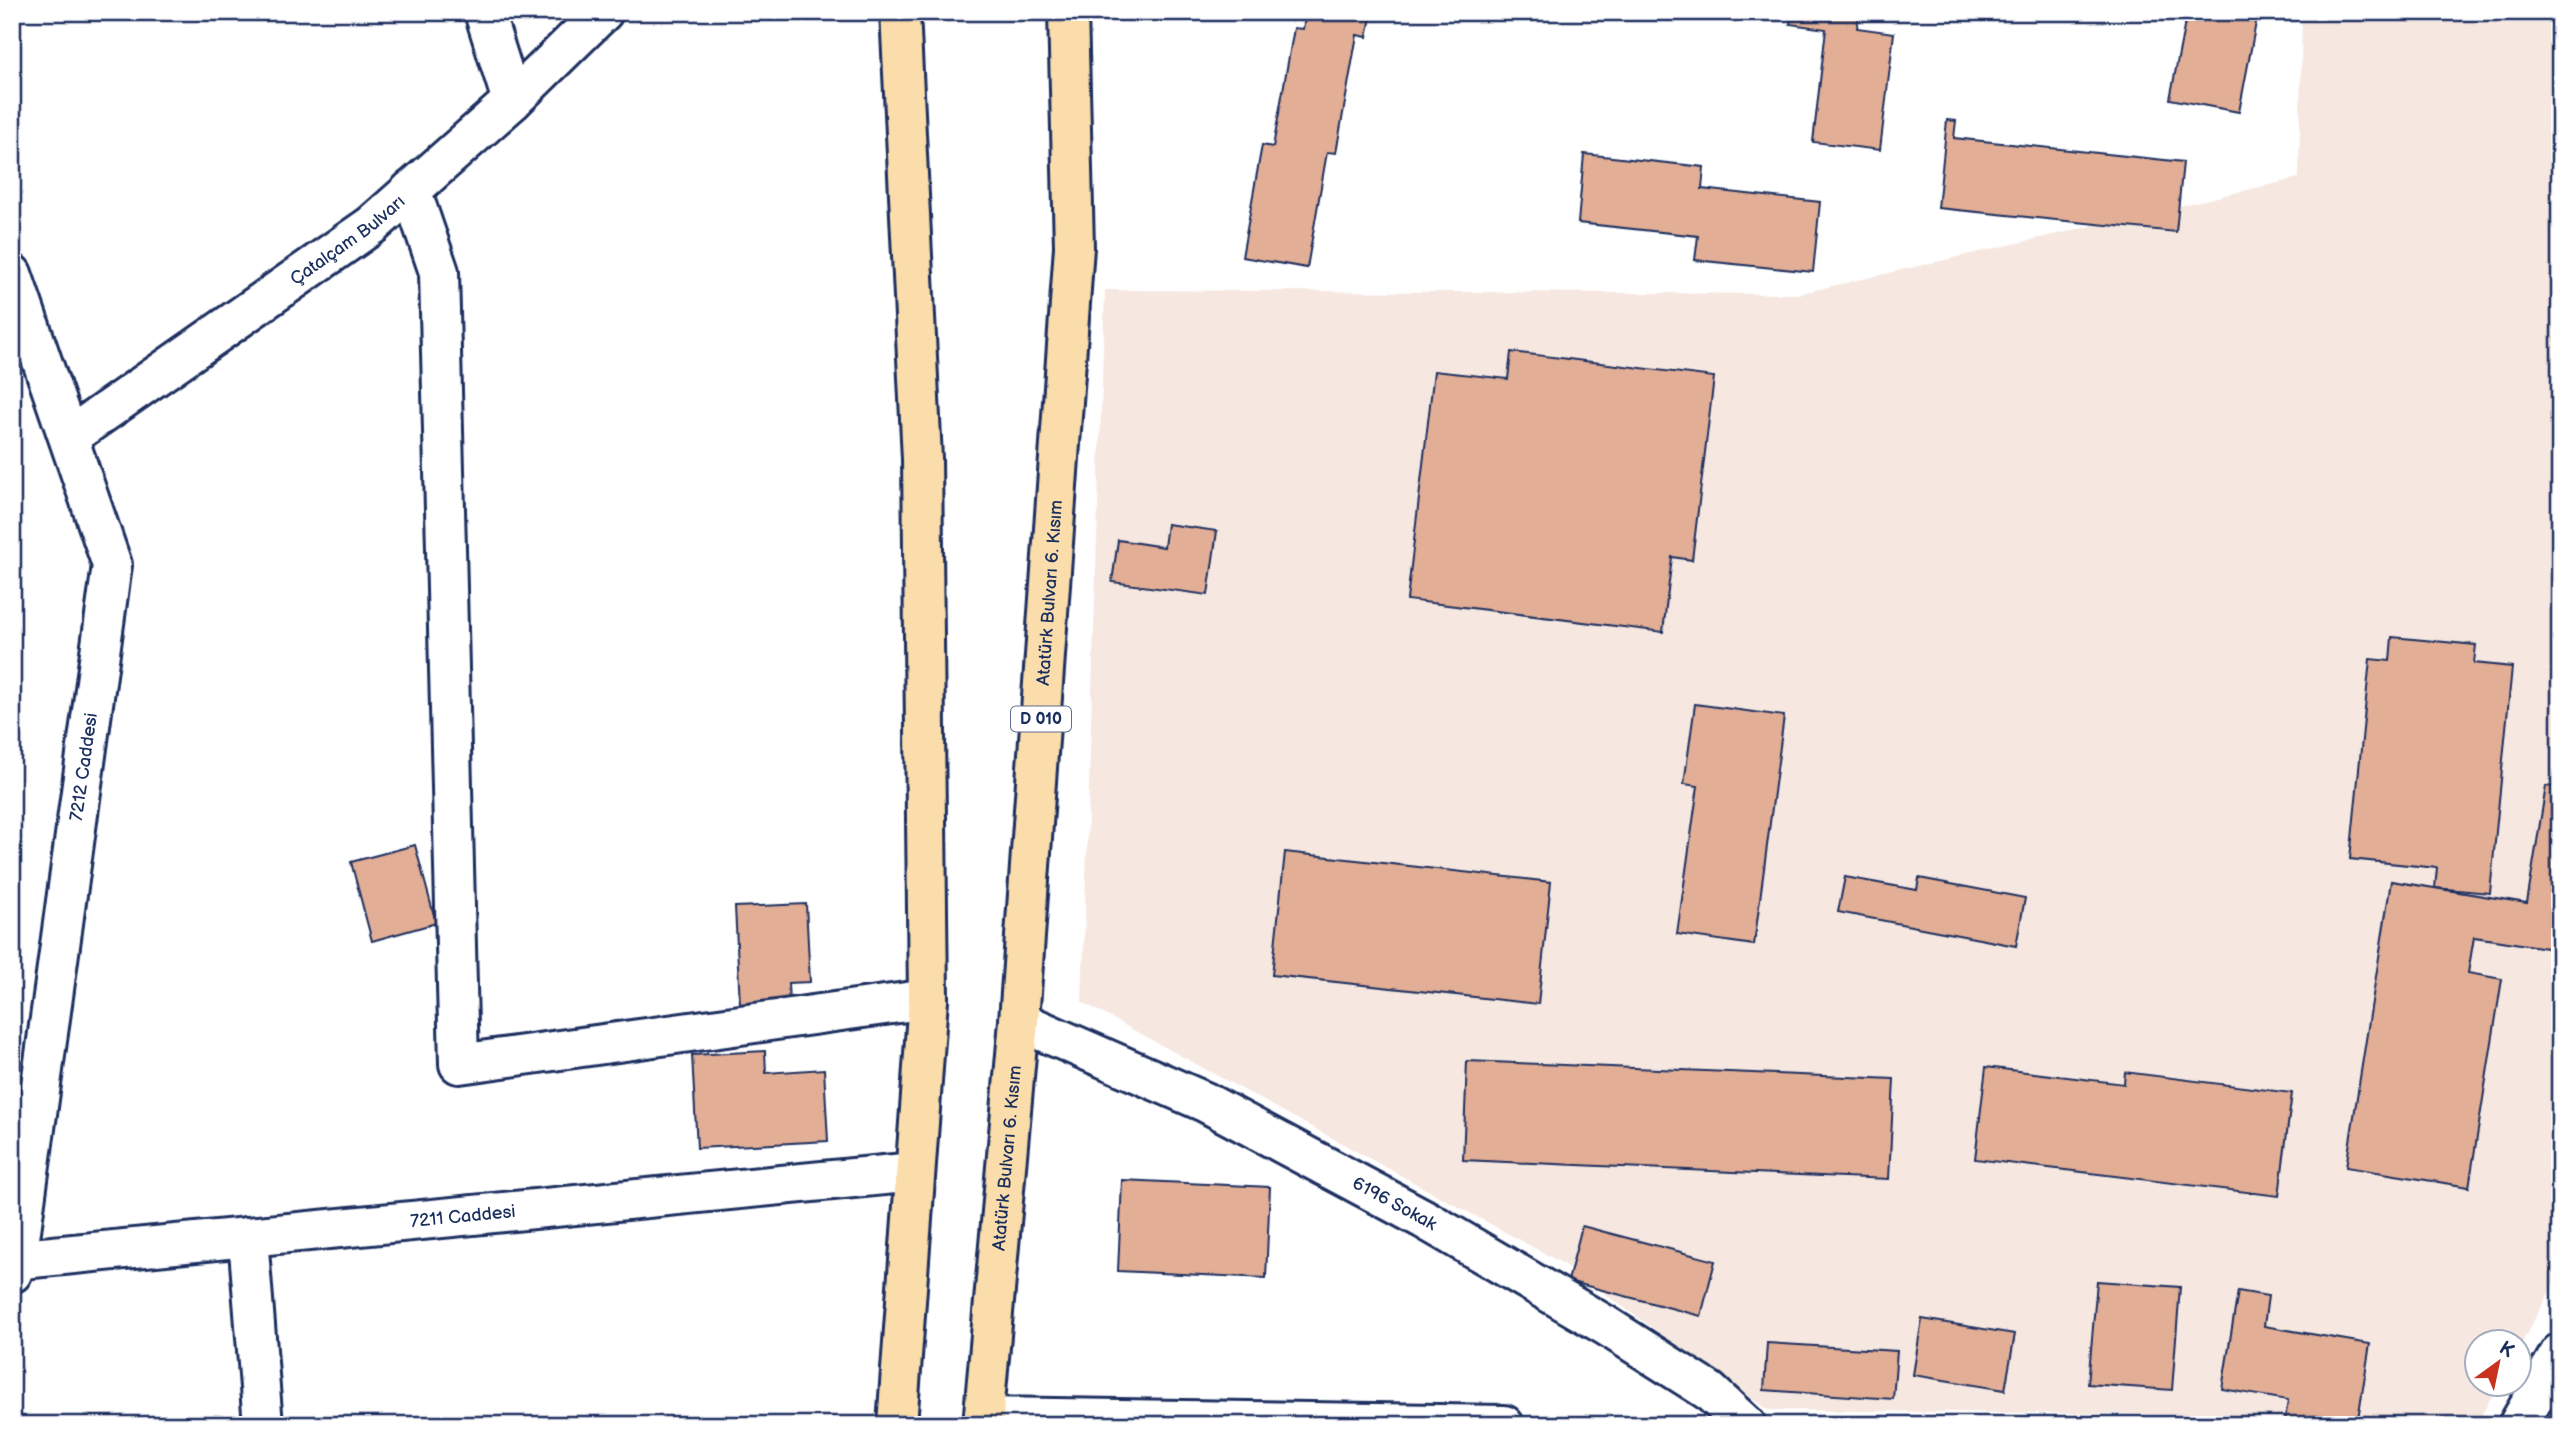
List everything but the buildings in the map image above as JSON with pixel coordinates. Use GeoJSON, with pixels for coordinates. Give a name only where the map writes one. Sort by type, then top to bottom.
{"type":"FeatureCollection","features":[{"type":"Feature","properties":{"kind":"highway"},"geometry":{"type":"LineString","coordinates":[[897,1425],[928,999],[922,459],[900,12]]}},
{"type":"Feature","properties":{"kind":"highway","name":"Atatürk Bulvarı 6. Kısım"},"geometry":{"type":"LineString","coordinates":[[984,1421],[1019,1021],[1074,247],[1068,12]]}},
{"type":"Feature","properties":{"kind":"street"},"geometry":{"type":"LineString","coordinates":[[484,12],[512,101]]}},
{"type":"Feature","properties":{"kind":"street","name":"Çatalçam Bulvarı"},"geometry":{"type":"LineString","coordinates":[[69,438],[372,225],[512,101],[603,12]]}},
{"type":"Feature","properties":{"kind":"street"},"geometry":{"type":"LineString","coordinates":[[411,190],[439,272],[459,1064],[928,999]]}},
{"type":"Feature","properties":{"kind":"street","name":"7212 Caddesi"},"geometry":{"type":"LineString","coordinates":[[12,274],[112,565],[14,1264]]}},
{"type":"Feature","properties":{"kind":"street","name":"6196 Sokak"},"geometry":{"type":"LineString","coordinates":[[1019,1021],[1205,1102],[1424,1219],[1605,1325],[1709,1391],[1746,1425]]}},
{"type":"Feature","properties":{"kind":"street","name":"7211 Caddesi"},"geometry":{"type":"LineString","coordinates":[[14,1264],[248,1237],[915,1172]]}},
{"type":"Feature","properties":{"kind":"street"},"geometry":{"type":"LineString","coordinates":[[248,1237],[263,1425]]}},
{"type":"Feature","properties":{"kind":"street"},"geometry":{"type":"LineString","coordinates":[[2518,1425],[2560,1353]]}},
{"type":"Feature","properties":{"kind":"street"},"geometry":{"type":"LineString","coordinates":[[984,1421],[1504,1425]]}},
{"type":"Feature","properties":{"kind":"shaded area"},"geometry":{"type":"Polygon","coordinates":[[[2302,12],[2560,12],[2560,1272],[2530,1328],[2464,1328],[2464,1398],[2491,1398],[2477,1423],[2148,1414],[1768,1410],[1560,1262],[1082,1002],[1105,290],[1798,294],[2299,178],[2302,12]]]}}]}
